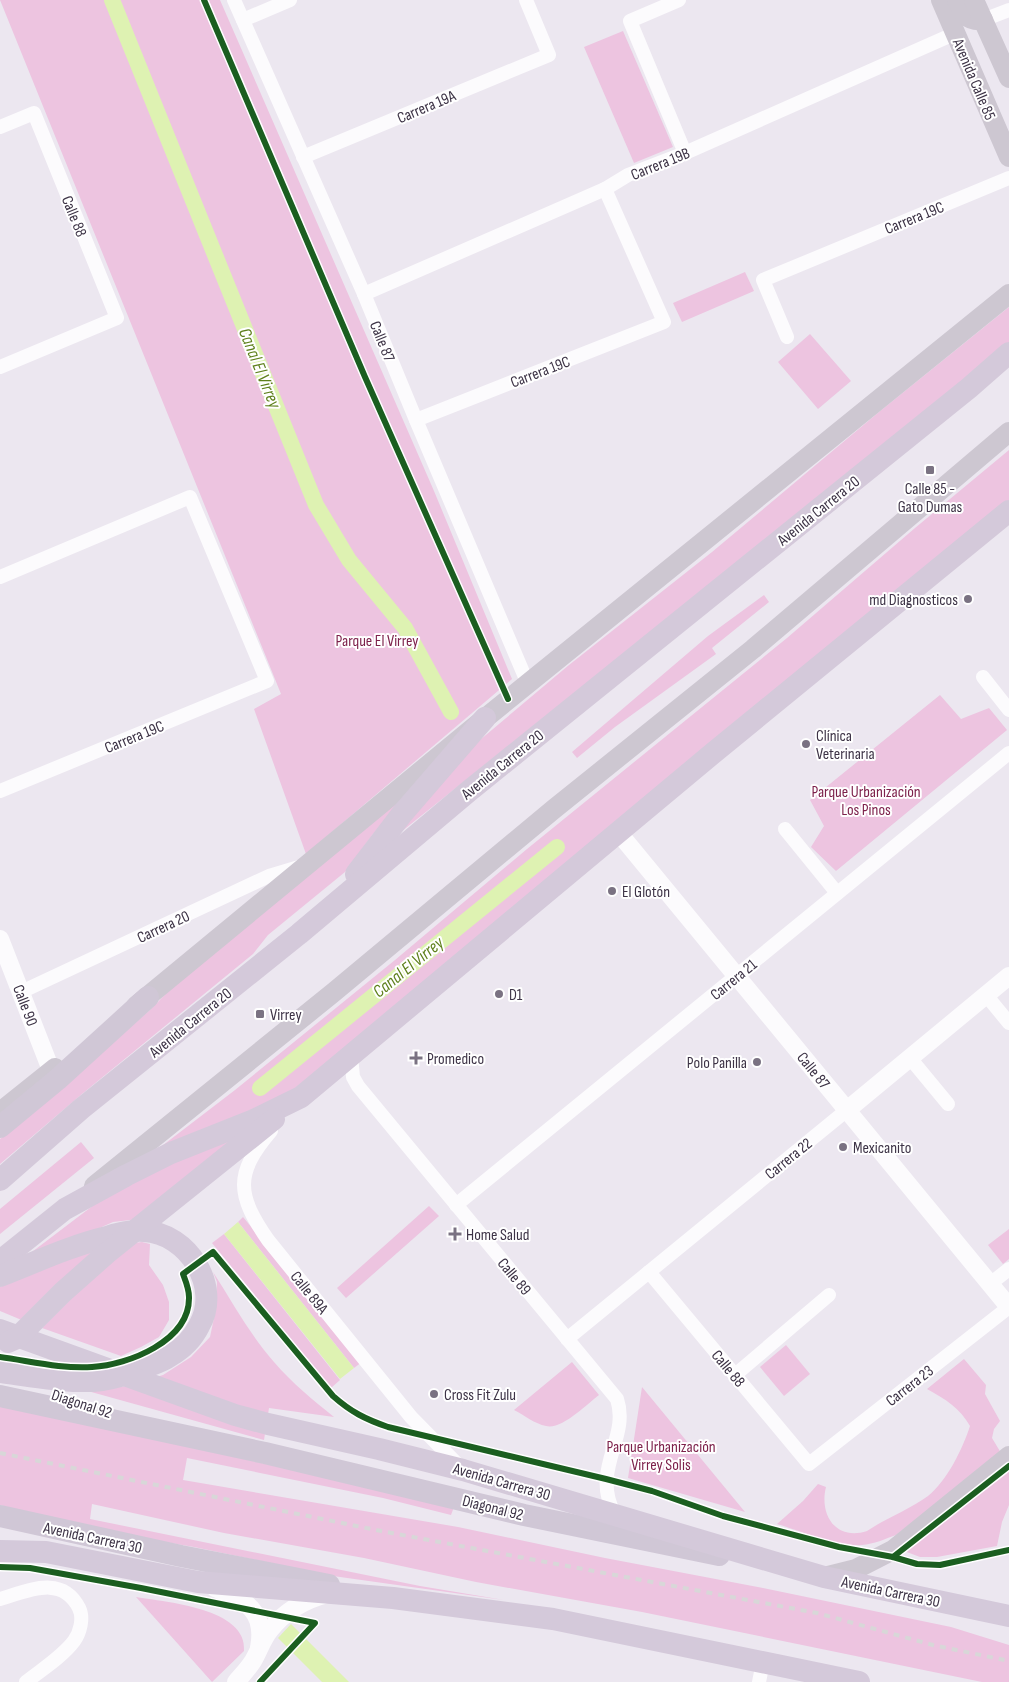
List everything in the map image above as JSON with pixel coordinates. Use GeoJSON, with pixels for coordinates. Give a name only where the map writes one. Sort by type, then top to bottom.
{"type":"FeatureCollection","features":[{"type":"Feature","properties":{"kind":"highway","name":"Avenida Carrera 20"},"geometry":{"type":"LineString","coordinates":[[0,1180],[81,1109],[329,908],[469,791],[954,400],[1009,353]]}},
{"type":"Feature","properties":{"kind":"highway"},"geometry":{"type":"LineString","coordinates":[[0,1344],[17,1338],[63,1292],[107,1253],[301,1097],[618,832],[1009,511]]}},
{"type":"Feature","properties":{"kind":"highway"},"geometry":{"type":"LineString","coordinates":[[329,908],[402,814],[485,718]]}},
{"type":"Feature","properties":{"kind":"highway"},"geometry":{"type":"LineString","coordinates":[[0,1261],[65,1209],[171,1153],[254,1120],[301,1097]]}},
{"type":"Feature","properties":{"kind":"highway"},"geometry":{"type":"LineString","coordinates":[[0,1276],[76,1244],[130,1231],[145,1231],[161,1234],[175,1241],[187,1251],[197,1264],[206,1294],[205,1310],[200,1325],[192,1336],[170,1357],[138,1370],[116,1377],[86,1381],[0,1372]]}},
{"type":"Feature","properties":{"kind":"highway","name":"Avenida Carrera 30"},"geometry":{"type":"LineString","coordinates":[[0,1330],[268,1424],[463,1470],[614,1513],[824,1577],[1009,1616]]}},
{"type":"Feature","properties":{"kind":"highway","name":"Avenida Carrera 30"},"geometry":{"type":"LineString","coordinates":[[0,1551],[46,1552],[198,1582],[393,1598],[553,1619],[761,1672],[859,1682]]}},
{"type":"Feature","properties":{"kind":"main road","name":"Avenida Calle 85"},"geometry":{"type":"LineString","coordinates":[[942,0],[1009,157]]}},
{"type":"Feature","properties":{"kind":"main road"},"geometry":{"type":"LineString","coordinates":[[956,0],[966,17],[972,20],[983,20]]}},
{"type":"Feature","properties":{"kind":"main road","name":"Avenida Calle 85"},"geometry":{"type":"LineString","coordinates":[[974,0],[1009,78]]}},
{"type":"Feature","properties":{"kind":"main road"},"geometry":{"type":"LineString","coordinates":[[0,1127],[58,1080],[148,997],[307,864],[1009,294]]}},
{"type":"Feature","properties":{"kind":"main road"},"geometry":{"type":"LineString","coordinates":[[65,1209],[334,992],[554,809],[753,648],[1009,432]]}},
{"type":"Feature","properties":{"kind":"main road"},"geometry":{"type":"LineString","coordinates":[[0,1112],[51,1070],[148,997]]}},
{"type":"Feature","properties":{"kind":"main road","name":"Diagonal 92"},"geometry":{"type":"LineString","coordinates":[[0,1378],[164,1430]]}},
{"type":"Feature","properties":{"kind":"main road","name":"Diagonal 92"},"geometry":{"type":"LineString","coordinates":[[0,1396],[164,1430],[524,1514],[824,1577]]}},
{"type":"Feature","properties":{"kind":"main road"},"geometry":{"type":"LineString","coordinates":[[824,1577],[856,1568],[893,1550],[1009,1456]]}},
{"type":"Feature","properties":{"kind":"main road","name":"Avenida Carrera 30"},"geometry":{"type":"LineString","coordinates":[[0,1516],[181,1556],[393,1598]]}},
{"type":"Feature","properties":{"kind":"street","name":"Calle 87"},"geometry":{"type":"LineString","coordinates":[[234,0],[364,294],[528,684]]}},
{"type":"Feature","properties":{"kind":"street"},"geometry":{"type":"LineString","coordinates":[[243,20],[290,0]]}},
{"type":"Feature","properties":{"kind":"street","name":"Carrera 19A"},"geometry":{"type":"LineString","coordinates":[[303,157],[549,55],[526,0]]}},
{"type":"Feature","properties":{"kind":"street"},"geometry":{"type":"LineString","coordinates":[[679,0],[630,21],[685,153]]}},
{"type":"Feature","properties":{"kind":"street"},"geometry":{"type":"LineString","coordinates":[[983,20],[1009,10]]}},
{"type":"Feature","properties":{"kind":"street","name":"Carrera 19B"},"geometry":{"type":"LineString","coordinates":[[364,294],[605,189],[628,175],[685,153],[956,33]]}},
{"type":"Feature","properties":{"kind":"street","name":"Calle 88"},"geometry":{"type":"LineString","coordinates":[[0,127],[34,113],[117,318],[0,367]]}},
{"type":"Feature","properties":{"kind":"street","name":"Carrera 19C"},"geometry":{"type":"LineString","coordinates":[[787,337],[763,280],[1009,178]]}},
{"type":"Feature","properties":{"kind":"street","name":"Carrera 19C"},"geometry":{"type":"LineString","coordinates":[[416,420],[664,322],[605,189]]}},
{"type":"Feature","properties":{"kind":"street","name":"Carrera 19C"},"geometry":{"type":"LineString","coordinates":[[0,577],[190,498],[267,681],[0,791]]}},
{"type":"Feature","properties":{"kind":"street"},"geometry":{"type":"LineString","coordinates":[[983,677],[1009,710]]}},
{"type":"Feature","properties":{"kind":"street","name":"Carrera 21"},"geometry":{"type":"LineString","coordinates":[[456,1205],[1009,753]]}},
{"type":"Feature","properties":{"kind":"street"},"geometry":{"type":"LineString","coordinates":[[784,829],[837,893]]}},
{"type":"Feature","properties":{"kind":"street","name":"Calle 87"},"geometry":{"type":"LineString","coordinates":[[618,832],[1009,1307]]}},
{"type":"Feature","properties":{"kind":"street","name":"Carrera 20"},"geometry":{"type":"LineString","coordinates":[[21,992],[269,876],[307,864]]}},
{"type":"Feature","properties":{"kind":"street","name":"Calle 90"},"geometry":{"type":"LineString","coordinates":[[0,939],[51,1070]]}},
{"type":"Feature","properties":{"kind":"street","name":"Carrera 22"},"geometry":{"type":"LineString","coordinates":[[568,1340],[1009,976]]}},
{"type":"Feature","properties":{"kind":"street"},"geometry":{"type":"LineString","coordinates":[[986,995],[1009,1023]]}},
{"type":"Feature","properties":{"kind":"street","name":"Calle 89"},"geometry":{"type":"LineString","coordinates":[[350,1056],[353,1077],[358,1086],[609,1388],[616,1399],[620,1409],[620,1421],[606,1479],[607,1497],[614,1513]]}},
{"type":"Feature","properties":{"kind":"street"},"geometry":{"type":"LineString","coordinates":[[910,1058],[948,1104]]}},
{"type":"Feature","properties":{"kind":"street","name":"Calle 89A"},"geometry":{"type":"LineString","coordinates":[[301,1097],[260,1145],[248,1166],[244,1194],[250,1210],[268,1240],[411,1417],[463,1470]]}},
{"type":"Feature","properties":{"kind":"street"},"geometry":{"type":"LineString","coordinates":[[990,1284],[1009,1269]]}},
{"type":"Feature","properties":{"kind":"street","name":"Calle 88"},"geometry":{"type":"LineString","coordinates":[[649,1272],[809,1464]]}},
{"type":"Feature","properties":{"kind":"street"},"geometry":{"type":"LineString","coordinates":[[735,1375],[829,1295]]}},
{"type":"Feature","properties":{"kind":"street","name":"Carrera 23"},"geometry":{"type":"LineString","coordinates":[[809,1464],[1009,1307]]}},
{"type":"Feature","properties":{"kind":"street"},"geometry":{"type":"LineString","coordinates":[[198,1582],[237,1597],[255,1612],[260,1629],[259,1648]]}},
{"type":"Feature","properties":{"kind":"street"},"geometry":{"type":"LineString","coordinates":[[0,1599],[44,1588],[62,1589],[74,1598],[80,1612],[81,1627],[74,1641],[26,1682]]}},
{"type":"Feature","properties":{"kind":"street"},"geometry":{"type":"LineString","coordinates":[[236,1682],[245,1672],[269,1631],[282,1617],[314,1597],[332,1593]]}},
{"type":"Feature","properties":{"kind":"green space","name":"Parque El Virrey"},"geometry":{"type":"Polygon","coordinates":[[[0,0],[220,0],[434,491],[512,679],[306,854],[254,709],[281,694],[0,0]]]}},
{"type":"Feature","properties":{"kind":"green space"},"geometry":{"type":"Polygon","coordinates":[[[623,31],[673,147],[634,163],[584,47],[623,31]]]}},
{"type":"Feature","properties":{"kind":"green space"},"geometry":{"type":"Polygon","coordinates":[[[745,272],[754,291],[682,322],[673,303],[745,272]]]}},
{"type":"Feature","properties":{"kind":"green space"},"geometry":{"type":"Polygon","coordinates":[[[1009,307],[1009,345],[391,840],[468,750],[569,665],[712,552],[879,412],[1009,307]]]}},
{"type":"Feature","properties":{"kind":"green space"},"geometry":{"type":"Polygon","coordinates":[[[810,334],[851,381],[818,409],[778,362],[810,334]]]}},
{"type":"Feature","properties":{"kind":"green space"},"geometry":{"type":"Polygon","coordinates":[[[1009,450],[1009,500],[282,1099],[158,1149],[235,1090],[395,960],[527,849],[787,638],[1009,450]]]}},
{"type":"Feature","properties":{"kind":"green space"},"geometry":{"type":"Polygon","coordinates":[[[764,595],[769,602],[712,648],[716,654],[615,727],[577,758],[572,752],[708,636],[764,595]]]}},
{"type":"Feature","properties":{"kind":"green space","name":"Parque Urbanización Los Pinos"},"geometry":{"type":"Polygon","coordinates":[[[940,695],[961,719],[989,708],[1007,730],[836,871],[811,847],[824,826],[810,800],[940,695]]]}},
{"type":"Feature","properties":{"kind":"green space"},"geometry":{"type":"Polygon","coordinates":[[[428,770],[373,834],[345,872],[268,935],[253,954],[0,1164],[0,1139],[150,1010],[192,967],[428,770]]]}},
{"type":"Feature","properties":{"kind":"green space"},"geometry":{"type":"Polygon","coordinates":[[[250,1132],[139,1219],[113,1222],[28,1255],[103,1198],[148,1173],[250,1132]]]}},
{"type":"Feature","properties":{"kind":"green space"},"geometry":{"type":"Polygon","coordinates":[[[81,1142],[94,1158],[0,1234],[0,1209],[81,1142]]]}},
{"type":"Feature","properties":{"kind":"green space"},"geometry":{"type":"Polygon","coordinates":[[[429,1206],[439,1216],[346,1298],[337,1288],[429,1206]]]}},
{"type":"Feature","properties":{"kind":"green space"},"geometry":{"type":"Polygon","coordinates":[[[243,1217],[362,1362],[354,1368],[238,1222],[243,1217]]]}},
{"type":"Feature","properties":{"kind":"green space"},"geometry":{"type":"Polygon","coordinates":[[[1009,1229],[1009,1259],[1003,1264],[988,1245],[1009,1229]]]}},
{"type":"Feature","properties":{"kind":"green space"},"geometry":{"type":"Polygon","coordinates":[[[224,1234],[340,1380],[331,1388],[212,1243],[224,1234]]]}},
{"type":"Feature","properties":{"kind":"green space"},"geometry":{"type":"Polygon","coordinates":[[[142,1242],[150,1244],[149,1265],[163,1285],[169,1302],[169,1320],[159,1337],[121,1356],[42,1328],[125,1244],[142,1242]]]}},
{"type":"Feature","properties":{"kind":"green space"},"geometry":{"type":"Polygon","coordinates":[[[104,1248],[24,1321],[0,1311],[0,1287],[65,1260],[104,1248]]]}},
{"type":"Feature","properties":{"kind":"green space"},"geometry":{"type":"Polygon","coordinates":[[[213,1272],[265,1352],[295,1384],[334,1417],[269,1408],[264,1440],[84,1390],[128,1386],[163,1375],[191,1357],[210,1337],[215,1313],[217,1282],[213,1272]]]}},
{"type":"Feature","properties":{"kind":"green space"},"geometry":{"type":"Polygon","coordinates":[[[786,1345],[810,1374],[784,1396],[760,1367],[786,1345]]]}},
{"type":"Feature","properties":{"kind":"green space"},"geometry":{"type":"Polygon","coordinates":[[[964,1359],[986,1385],[985,1394],[1000,1421],[994,1429],[992,1438],[1001,1453],[896,1535],[871,1544],[842,1544],[777,1524],[803,1501],[818,1484],[826,1487],[825,1507],[832,1523],[839,1529],[856,1533],[867,1531],[913,1506],[935,1490],[954,1464],[970,1426],[962,1414],[952,1405],[927,1389],[964,1359]]]}},
{"type":"Feature","properties":{"kind":"green space"},"geometry":{"type":"Polygon","coordinates":[[[572,1362],[599,1395],[581,1410],[559,1424],[546,1426],[514,1410],[572,1362]]]}},
{"type":"Feature","properties":{"kind":"green space","name":"Parque Urbanización Virrey Solis"},"geometry":{"type":"Polygon","coordinates":[[[642,1387],[745,1512],[628,1478],[642,1387]]]}},
{"type":"Feature","properties":{"kind":"green space"},"geometry":{"type":"Polygon","coordinates":[[[0,1403],[454,1507],[451,1515],[383,1498],[187,1458],[183,1480],[458,1527],[951,1627],[1009,1645],[1009,1682],[982,1682],[642,1612],[224,1533],[92,1504],[90,1519],[420,1586],[504,1600],[333,1576],[194,1547],[89,1529],[0,1505],[0,1403]]]}},
{"type":"Feature","properties":{"kind":"green space"},"geometry":{"type":"Polygon","coordinates":[[[1009,1468],[1009,1505],[1002,1522],[997,1546],[937,1557],[920,1557],[904,1551],[1009,1468]]]}},
{"type":"Feature","properties":{"kind":"green space"},"geometry":{"type":"Polygon","coordinates":[[[136,1597],[184,1605],[219,1616],[233,1625],[242,1637],[244,1651],[212,1682],[136,1597]]]}},
{"type":"Feature","properties":{"kind":"shaded area"},"geometry":{"type":"Polygon","coordinates":[[[238,1222],[354,1368],[340,1379],[224,1234],[238,1222]]]}},
{"type":"Feature","properties":{"kind":"shaded area"},"geometry":{"type":"Polygon","coordinates":[[[291,1624],[349,1682],[322,1682],[278,1638],[291,1624]]]}},
{"type":"Feature","properties":{"kind":"waterway","name":"Canal El Virrey"},"geometry":{"type":"LineString","coordinates":[[112,0],[316,505],[349,560],[405,628],[451,712]]}},
{"type":"Feature","properties":{"kind":"waterway","name":"Canal El Virrey"},"geometry":{"type":"LineString","coordinates":[[260,1088],[557,847]]}},
{"type":"Feature","properties":{"kind":"railway"},"geometry":{"type":"LineString","coordinates":[[0,1453],[381,1531],[817,1613],[933,1645],[1009,1661]]}},
{"type":"Feature","properties":{"kind":"cycle path"},"geometry":{"type":"LineString","coordinates":[[204,0],[365,377],[508,699]]}},
{"type":"Feature","properties":{"kind":"cycle path"},"geometry":{"type":"LineString","coordinates":[[0,1357],[57,1366],[92,1367],[139,1356],[168,1338],[179,1326],[187,1313],[189,1297],[183,1274],[213,1252],[333,1396],[352,1411],[388,1427],[606,1479],[652,1491],[723,1516],[839,1547],[893,1557],[917,1564],[940,1565],[1009,1550]]}},
{"type":"Feature","properties":{"kind":"cycle path"},"geometry":{"type":"LineString","coordinates":[[893,1557],[1009,1466]]}},
{"type":"Feature","properties":{"kind":"cycle path"},"geometry":{"type":"LineString","coordinates":[[0,1567],[30,1568],[315,1623],[260,1682]]}},
{"type":"Feature","properties":{"kind":"place","name":"Calle 85 - Gato Dumas"},"geometry":{"type":"Point","coordinates":[930,470]}},
{"type":"Feature","properties":{"kind":"place","name":"md Diagnosticos"},"geometry":{"type":"Point","coordinates":[968,599]}},
{"type":"Feature","properties":{"kind":"place","name":"Clínica Veterinaria"},"geometry":{"type":"Point","coordinates":[806,744]}},
{"type":"Feature","properties":{"kind":"place","name":"El Glotón"},"geometry":{"type":"Point","coordinates":[612,891]}},
{"type":"Feature","properties":{"kind":"place","name":"D1"},"geometry":{"type":"Point","coordinates":[499,994]}},
{"type":"Feature","properties":{"kind":"place","name":"Virrey"},"geometry":{"type":"Point","coordinates":[260,1014]}},
{"type":"Feature","properties":{"kind":"place","name":"Promedico"},"geometry":{"type":"Point","coordinates":[416,1058]}},
{"type":"Feature","properties":{"kind":"place","name":"Polo Panilla"},"geometry":{"type":"Point","coordinates":[757,1062]}},
{"type":"Feature","properties":{"kind":"place","name":"Mexicanito"},"geometry":{"type":"Point","coordinates":[843,1147]}},
{"type":"Feature","properties":{"kind":"place","name":"Home Salud"},"geometry":{"type":"Point","coordinates":[455,1234]}},
{"type":"Feature","properties":{"kind":"place","name":"Cross Fit Zulu"},"geometry":{"type":"Point","coordinates":[434,1394]}}]}
